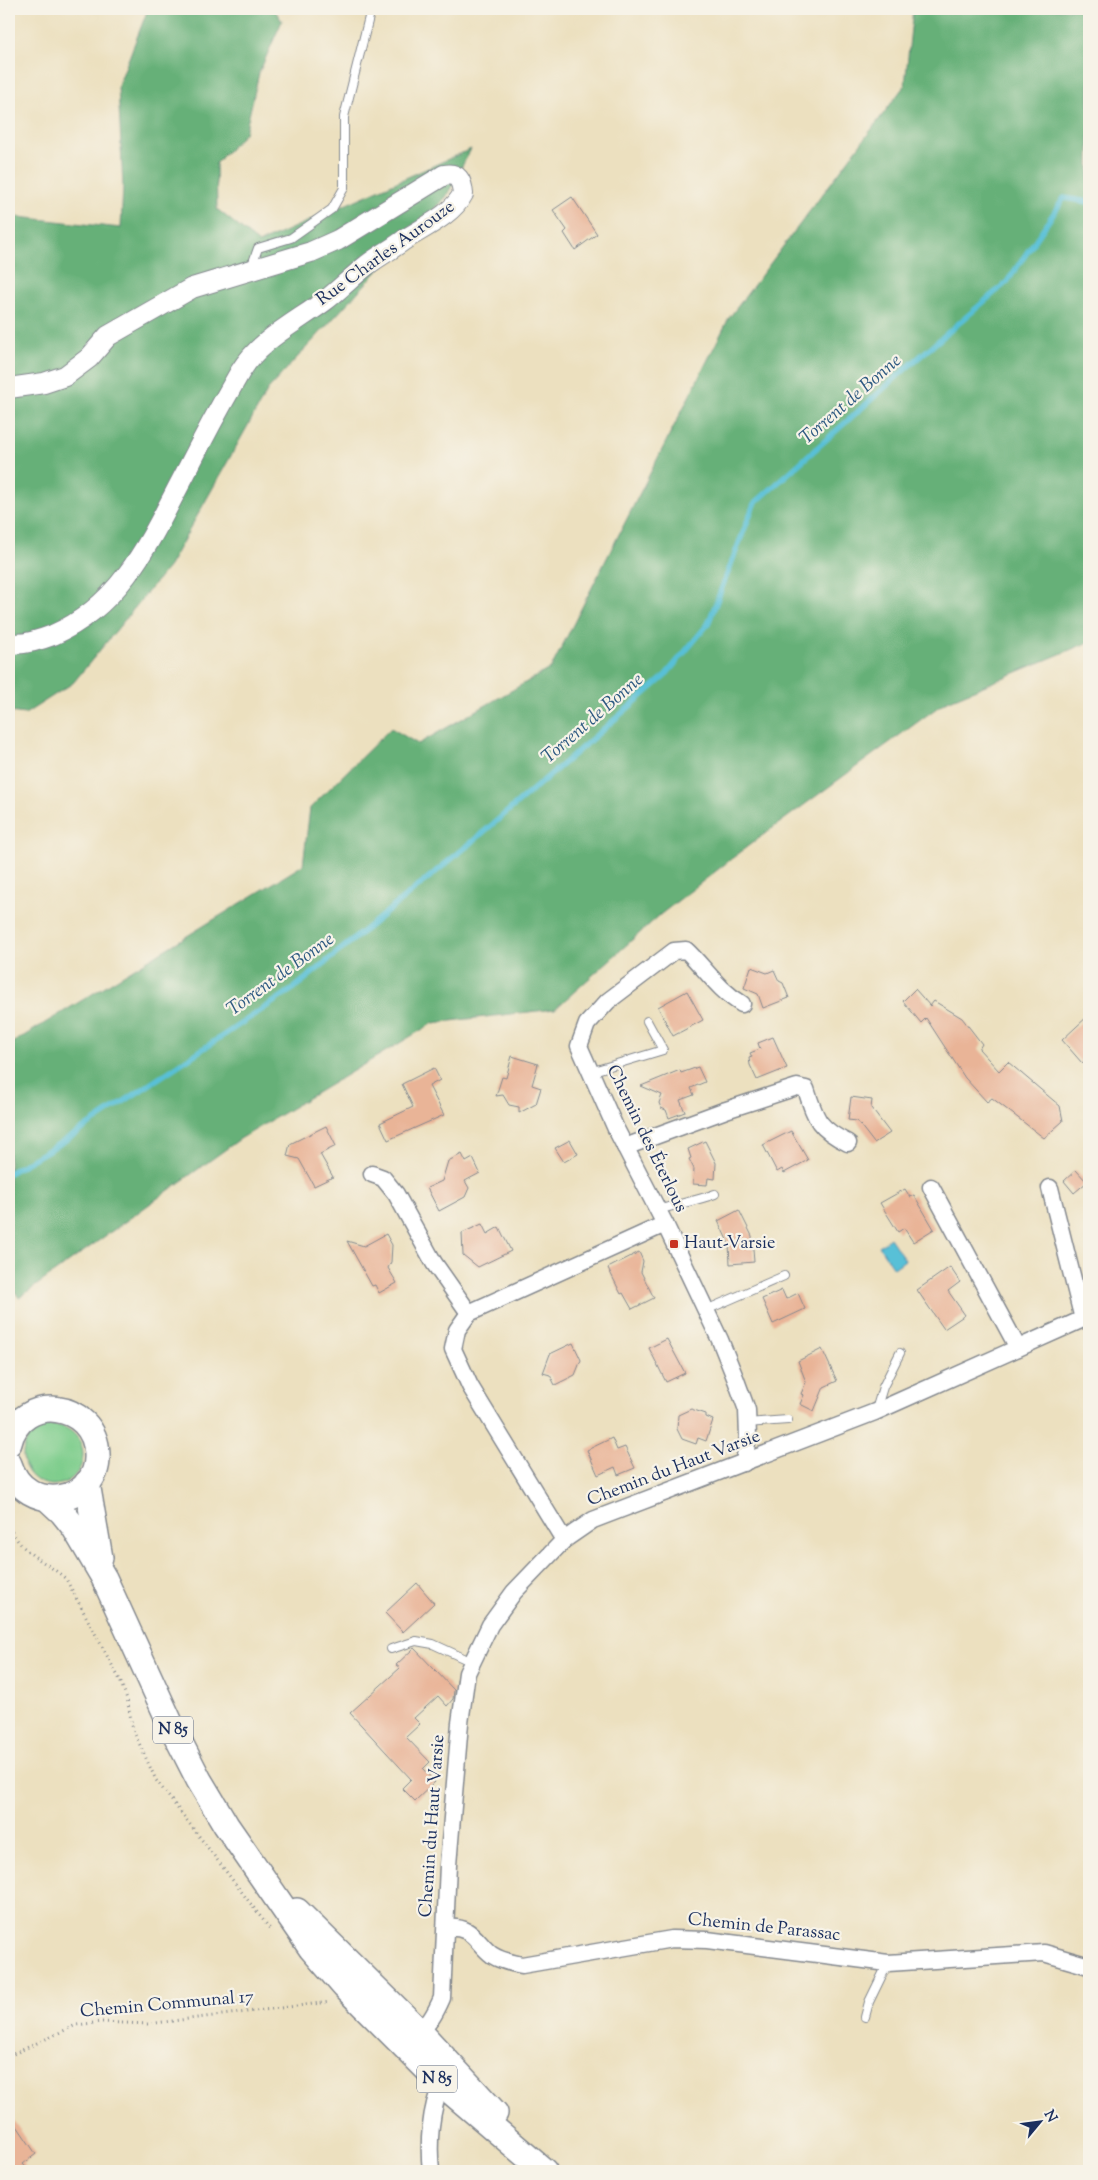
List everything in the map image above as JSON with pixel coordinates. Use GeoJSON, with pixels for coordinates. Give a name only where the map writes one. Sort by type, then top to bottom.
{"type":"FeatureCollection","features":[{"type":"Feature","properties":{"kind":"main road"},"geometry":{"type":"LineString","coordinates":[[9,1443],[16,1426],[26,1417],[45,1410],[66,1411],[80,1418],[90,1428],[96,1442],[98,1456],[94,1470],[87,1483],[76,1492],[62,1498],[40,1496],[9,1503]]}},
{"type":"Feature","properties":{"kind":"main road"},"geometry":{"type":"LineString","coordinates":[[9,1464],[12,1474],[20,1486],[40,1496]]}},
{"type":"Feature","properties":{"kind":"main road","name":"N 85"},"geometry":{"type":"LineString","coordinates":[[87,1483],[96,1545],[104,1578]]}},
{"type":"Feature","properties":{"kind":"main road","name":"N 85"},"geometry":{"type":"LineString","coordinates":[[40,1496],[62,1512],[74,1527],[104,1578],[176,1736],[226,1825],[311,1948],[339,1994],[540,2167]]}},
{"type":"Feature","properties":{"kind":"main road","name":"N 85"},"geometry":{"type":"LineString","coordinates":[[260,1874],[420,2032],[485,2101],[540,2167]]}},
{"type":"Feature","properties":{"kind":"street","name":"Rue Charles Aurouze"},"geometry":{"type":"LineString","coordinates":[[9,388],[44,383],[65,376],[89,358],[108,336],[150,310],[192,288],[311,252],[338,240],[444,175],[451,174],[457,177],[462,184],[463,194],[452,208],[366,266],[326,300],[292,322],[261,347],[242,370],[186,471],[152,540],[112,593],[88,614],[65,629],[41,640],[14,644],[9,642]]}},
{"type":"Feature","properties":{"kind":"street","name":"Chemin des Éterlous"},"geometry":{"type":"LineString","coordinates":[[742,1004],[726,995],[701,964],[686,950],[674,951],[608,1001],[588,1024],[579,1046],[625,1147],[706,1310],[736,1380],[747,1410],[744,1463]]}},
{"type":"Feature","properties":{"kind":"street"},"geometry":{"type":"LineString","coordinates":[[625,1147],[726,1110],[797,1087],[806,1089],[820,1124],[831,1134],[848,1143]]}},
{"type":"Feature","properties":{"kind":"street"},"geometry":{"type":"LineString","coordinates":[[372,1174],[383,1178],[396,1194],[434,1263],[469,1313]]}},
{"type":"Feature","properties":{"kind":"street"},"geometry":{"type":"LineString","coordinates":[[930,1187],[1018,1348]]}},
{"type":"Feature","properties":{"kind":"street","name":"Chemin du Haut Varsie"},"geometry":{"type":"LineString","coordinates":[[420,2032],[434,2015],[442,1998],[448,1864],[460,1723],[467,1673],[490,1625],[514,1592],[564,1540],[593,1520],[875,1412],[1083,1319],[1050,1188]]}},
{"type":"Feature","properties":{"kind":"street"},"geometry":{"type":"LineString","coordinates":[[564,1540],[470,1386],[453,1349],[457,1330],[469,1313],[661,1217]]}},
{"type":"Feature","properties":{"kind":"street","name":"Chemin de Parassac"},"geometry":{"type":"LineString","coordinates":[[446,1928],[464,1930],[475,1936],[492,1955],[508,1962],[522,1965],[672,1939],[707,1940],[888,1963],[1044,1953],[1089,1966]]}},
{"type":"Feature","properties":{"kind":"street"},"geometry":{"type":"LineString","coordinates":[[339,1994],[408,2035],[415,2036],[420,2032]]}},
{"type":"Feature","properties":{"kind":"street"},"geometry":{"type":"LineString","coordinates":[[431,2171],[428,2153],[439,2090],[442,2084]]}},
{"type":"Feature","properties":{"kind":"lane"},"geometry":{"type":"LineString","coordinates":[[250,270],[258,248],[291,238],[332,208],[344,188],[344,117],[371,9]]}},
{"type":"Feature","properties":{"kind":"lane"},"geometry":{"type":"LineString","coordinates":[[590,1072],[663,1050],[646,1021]]}},
{"type":"Feature","properties":{"kind":"lane"},"geometry":{"type":"LineString","coordinates":[[661,1217],[677,1204],[696,1201],[715,1194]]}},
{"type":"Feature","properties":{"kind":"lane"},"geometry":{"type":"LineString","coordinates":[[706,1310],[784,1276]]}},
{"type":"Feature","properties":{"kind":"lane"},"geometry":{"type":"LineString","coordinates":[[875,1412],[883,1387],[900,1353]]}},
{"type":"Feature","properties":{"kind":"lane"},"geometry":{"type":"LineString","coordinates":[[747,1423],[788,1420]]}},
{"type":"Feature","properties":{"kind":"lane"},"geometry":{"type":"LineString","coordinates":[[391,1649],[416,1641],[433,1644],[472,1662]]}},
{"type":"Feature","properties":{"kind":"lane"},"geometry":{"type":"LineString","coordinates":[[864,2018],[869,2002],[888,1963]]}},
{"type":"Feature","properties":{"kind":"path","name":"Chemin Communal 17"},"geometry":{"type":"LineString","coordinates":[[9,2056],[76,2025],[102,2022],[147,2024],[339,1994]]}},
{"type":"Feature","properties":{"kind":"green space"},"geometry":{"type":"Polygon","coordinates":[[[148,9],[274,9],[282,21],[259,73],[245,133],[216,163],[217,209],[259,243],[471,149],[446,197],[269,388],[169,566],[73,683],[25,714],[9,712],[9,216],[121,228],[123,186],[118,86],[148,9]]]}},
{"type":"Feature","properties":{"kind":"green space"},"geometry":{"type":"Polygon","coordinates":[[[913,9],[1089,9],[1089,642],[945,702],[748,846],[661,914],[555,1009],[433,1023],[240,1139],[19,1298],[9,1282],[9,1045],[303,865],[310,808],[391,728],[418,744],[551,668],[729,318],[905,85],[913,9]]]}},
{"type":"Feature","properties":{"kind":"green space"},"geometry":{"type":"Polygon","coordinates":[[[47,1425],[59,1425],[70,1430],[78,1438],[83,1449],[81,1467],[70,1480],[59,1485],[47,1485],[36,1480],[28,1472],[23,1461],[23,1449],[28,1438],[36,1430],[47,1425]]]}},
{"type":"Feature","properties":{"kind":"water"},"geometry":{"type":"Polygon","coordinates":[[[890,1238],[905,1260],[894,1268],[879,1246],[890,1238]]]}},
{"type":"Feature","properties":{"kind":"building"},"geometry":{"type":"Polygon","coordinates":[[[572,197],[597,234],[575,250],[564,233],[567,230],[553,210],[572,197]]]}},
{"type":"Feature","properties":{"kind":"building"},"geometry":{"type":"Polygon","coordinates":[[[751,967],[767,973],[774,970],[779,981],[783,983],[789,998],[763,1008],[758,994],[744,988],[751,967]]]}},
{"type":"Feature","properties":{"kind":"building"},"geometry":{"type":"Polygon","coordinates":[[[915,989],[930,1006],[934,1001],[962,1018],[982,1044],[979,1049],[999,1071],[1008,1062],[1060,1106],[1063,1121],[1044,1138],[992,1098],[987,1102],[965,1078],[926,1018],[921,1023],[903,1001],[915,989]]]}},
{"type":"Feature","properties":{"kind":"building"},"geometry":{"type":"Polygon","coordinates":[[[687,991],[703,1020],[673,1036],[658,1007],[687,991]]]}},
{"type":"Feature","properties":{"kind":"building"},"geometry":{"type":"Polygon","coordinates":[[[1089,1015],[1089,1056],[1082,1063],[1062,1040],[1089,1015]]]}},
{"type":"Feature","properties":{"kind":"building"},"geometry":{"type":"Polygon","coordinates":[[[773,1037],[787,1068],[757,1080],[750,1065],[749,1058],[752,1057],[750,1053],[760,1049],[758,1043],[773,1037]]]}},
{"type":"Feature","properties":{"kind":"building"},"geometry":{"type":"Polygon","coordinates":[[[512,1056],[538,1064],[532,1085],[541,1088],[536,1104],[519,1113],[519,1107],[509,1105],[503,1095],[496,1096],[502,1077],[506,1078],[512,1056]]]}},
{"type":"Feature","properties":{"kind":"building"},"geometry":{"type":"Polygon","coordinates":[[[698,1067],[705,1082],[691,1088],[694,1095],[680,1100],[685,1112],[669,1118],[666,1110],[661,1108],[659,1103],[662,1095],[641,1086],[680,1070],[681,1073],[698,1067]]]}},
{"type":"Feature","properties":{"kind":"building"},"geometry":{"type":"Polygon","coordinates":[[[434,1068],[440,1080],[429,1086],[444,1115],[388,1140],[380,1123],[413,1107],[402,1084],[434,1068]]]}},
{"type":"Feature","properties":{"kind":"building"},"geometry":{"type":"Polygon","coordinates":[[[851,1097],[872,1100],[871,1108],[890,1133],[874,1143],[857,1121],[848,1120],[851,1097]]]}},
{"type":"Feature","properties":{"kind":"building"},"geometry":{"type":"Polygon","coordinates":[[[326,1126],[336,1146],[320,1154],[333,1177],[314,1186],[299,1159],[287,1156],[290,1144],[326,1126]]]}},
{"type":"Feature","properties":{"kind":"building"},"geometry":{"type":"Polygon","coordinates":[[[791,1131],[808,1160],[784,1173],[782,1169],[777,1172],[763,1145],[791,1131]]]}},
{"type":"Feature","properties":{"kind":"building"},"geometry":{"type":"Polygon","coordinates":[[[570,1140],[578,1154],[564,1162],[555,1148],[570,1140]]]}},
{"type":"Feature","properties":{"kind":"building"},"geometry":{"type":"Polygon","coordinates":[[[705,1141],[716,1163],[715,1179],[708,1178],[707,1185],[693,1184],[694,1169],[689,1159],[691,1158],[688,1149],[705,1141]]]}},
{"type":"Feature","properties":{"kind":"building"},"geometry":{"type":"Polygon","coordinates":[[[462,1154],[466,1162],[473,1158],[480,1173],[465,1181],[469,1188],[465,1197],[439,1211],[427,1188],[442,1181],[448,1161],[462,1154]]]}},
{"type":"Feature","properties":{"kind":"building"},"geometry":{"type":"Polygon","coordinates":[[[1076,1170],[1087,1182],[1074,1193],[1064,1181],[1076,1170]]]}},
{"type":"Feature","properties":{"kind":"building"},"geometry":{"type":"Polygon","coordinates":[[[905,1189],[910,1197],[914,1195],[934,1229],[913,1242],[904,1228],[898,1232],[880,1203],[905,1189]]]}},
{"type":"Feature","properties":{"kind":"building"},"geometry":{"type":"Polygon","coordinates":[[[739,1210],[752,1236],[754,1262],[730,1264],[729,1244],[718,1221],[739,1210]]]}},
{"type":"Feature","properties":{"kind":"building"},"geometry":{"type":"Polygon","coordinates":[[[482,1224],[487,1234],[499,1227],[511,1251],[478,1267],[463,1255],[462,1233],[482,1224]]]}},
{"type":"Feature","properties":{"kind":"building"},"geometry":{"type":"Polygon","coordinates":[[[386,1234],[392,1245],[391,1262],[388,1268],[397,1283],[379,1293],[375,1285],[372,1286],[347,1241],[364,1246],[386,1234]]]}},
{"type":"Feature","properties":{"kind":"building"},"geometry":{"type":"Polygon","coordinates":[[[639,1252],[643,1261],[641,1272],[654,1298],[632,1309],[623,1293],[621,1294],[608,1268],[639,1252]]]}},
{"type":"Feature","properties":{"kind":"building"},"geometry":{"type":"Polygon","coordinates":[[[950,1267],[960,1282],[948,1291],[965,1315],[944,1329],[917,1290],[950,1267]]]}},
{"type":"Feature","properties":{"kind":"building"},"geometry":{"type":"Polygon","coordinates":[[[782,1290],[786,1299],[798,1293],[805,1309],[773,1324],[762,1299],[782,1290]]]}},
{"type":"Feature","properties":{"kind":"building"},"geometry":{"type":"Polygon","coordinates":[[[667,1339],[685,1373],[666,1382],[649,1348],[667,1339]]]}},
{"type":"Feature","properties":{"kind":"building"},"geometry":{"type":"Polygon","coordinates":[[[573,1343],[581,1360],[575,1375],[555,1385],[550,1375],[543,1373],[550,1354],[573,1343]]]}},
{"type":"Feature","properties":{"kind":"building"},"geometry":{"type":"Polygon","coordinates":[[[822,1349],[837,1381],[824,1387],[814,1411],[800,1404],[804,1395],[801,1394],[806,1382],[798,1361],[822,1349]]]}},
{"type":"Feature","properties":{"kind":"building"},"geometry":{"type":"Polygon","coordinates":[[[691,1409],[706,1414],[706,1417],[713,1420],[706,1441],[698,1438],[696,1444],[682,1439],[677,1429],[678,1415],[691,1409]]]}},
{"type":"Feature","properties":{"kind":"building"},"geometry":{"type":"Polygon","coordinates":[[[612,1438],[617,1450],[625,1447],[635,1468],[618,1475],[615,1467],[598,1475],[587,1450],[612,1438]]]}},
{"type":"Feature","properties":{"kind":"building"},"geometry":{"type":"Polygon","coordinates":[[[417,1583],[434,1603],[403,1632],[385,1613],[417,1583]]]}},
{"type":"Feature","properties":{"kind":"building"},"geometry":{"type":"Polygon","coordinates":[[[414,1648],[454,1690],[453,1699],[447,1706],[438,1696],[414,1718],[420,1724],[406,1737],[430,1762],[423,1769],[435,1782],[415,1801],[402,1788],[411,1779],[350,1713],[400,1668],[396,1665],[414,1648]]]}},
{"type":"Feature","properties":{"kind":"building"},"geometry":{"type":"Polygon","coordinates":[[[9,2114],[36,2154],[23,2164],[29,2171],[9,2171],[9,2114]]]}},
{"type":"Feature","properties":{"kind":"waterway","name":"Torrent de Bonne"},"geometry":{"type":"LineString","coordinates":[[9,1173],[69,1138],[293,989],[472,842],[664,677],[708,624],[754,504],[910,365],[1007,282],[1064,198],[1089,202]]}},
{"type":"Feature","properties":{"kind":"place","name":"Haut-Varsie"},"geometry":{"type":"Point","coordinates":[674,1244]}}]}
